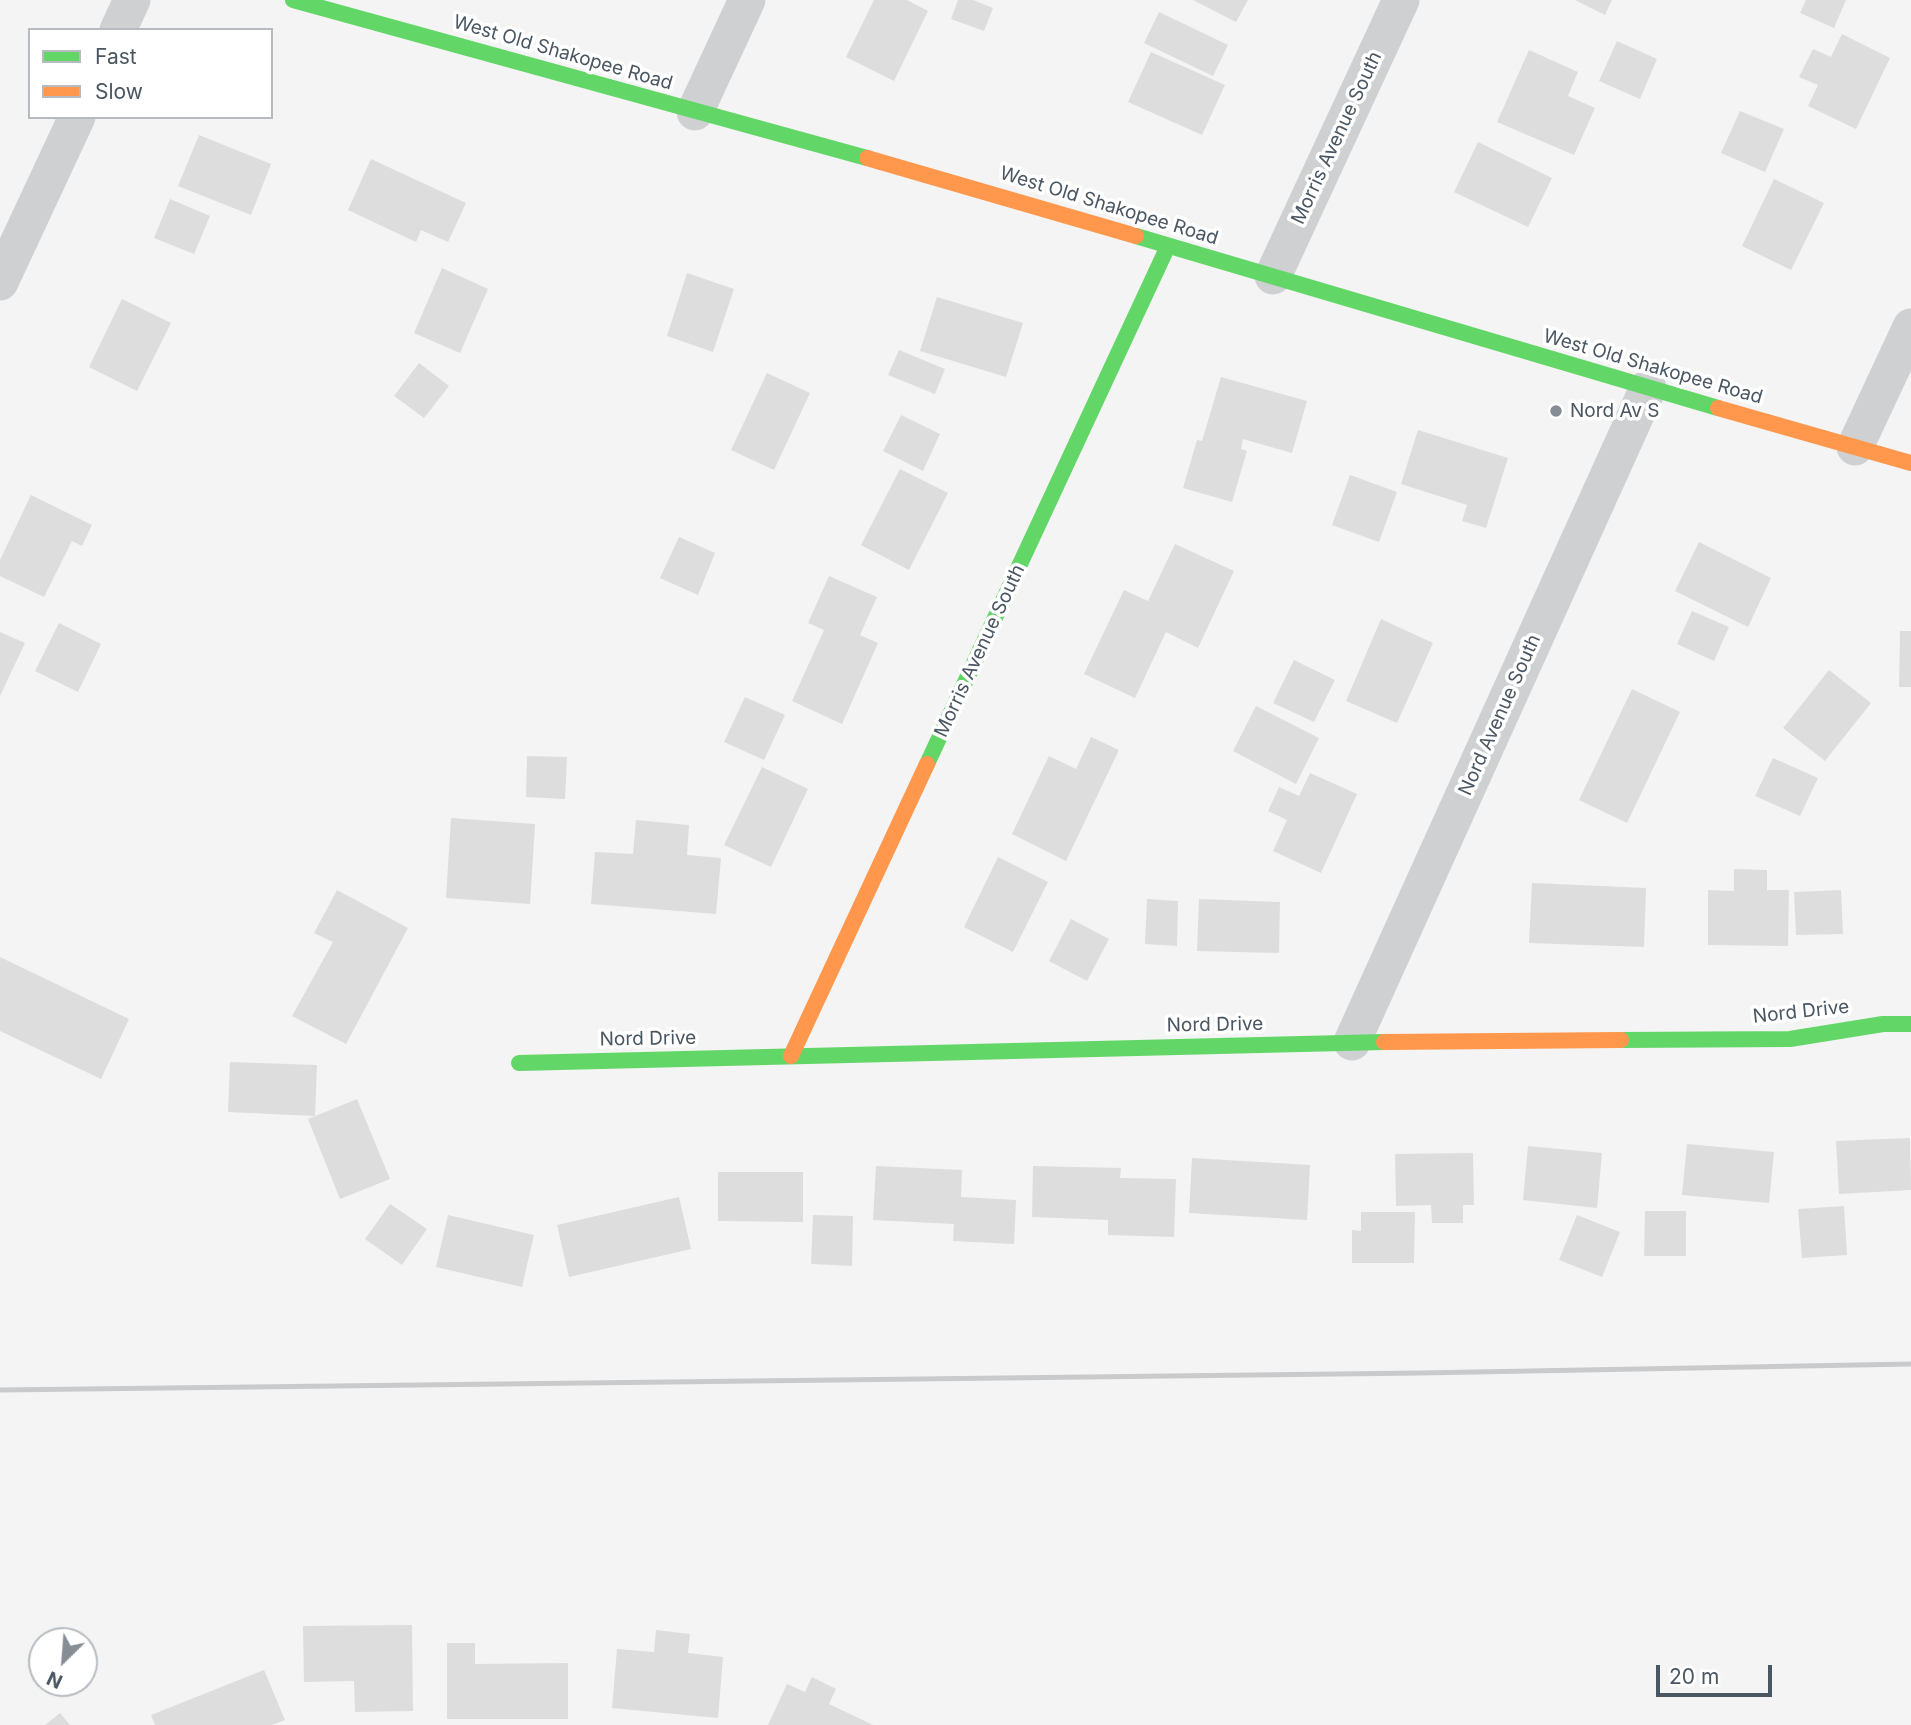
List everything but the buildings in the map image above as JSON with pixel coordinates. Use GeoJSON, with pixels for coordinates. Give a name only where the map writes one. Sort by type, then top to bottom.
{"type":"FeatureCollection","features":[{"type":"Feature","properties":{"kind":"street"},"geometry":{"type":"LineString","coordinates":[[119,28],[132,0]]}},
{"type":"Feature","properties":{"kind":"street","name":"West Old Shakopee Road"},"geometry":{"type":"LineString","coordinates":[[293,0],[975,188],[1648,388],[1911,463]]}},
{"type":"Feature","properties":{"kind":"street"},"geometry":{"type":"LineString","coordinates":[[695,112],[747,0]]}},
{"type":"Feature","properties":{"kind":"street","name":"Morris Avenue South"},"geometry":{"type":"LineString","coordinates":[[1273,276],[1401,0]]}},
{"type":"Feature","properties":{"kind":"street"},"geometry":{"type":"LineString","coordinates":[[0,282],[76,119]]}},
{"type":"Feature","properties":{"kind":"street","name":"Morris Avenue South"},"geometry":{"type":"LineString","coordinates":[[791,1056],[1168,246]]}},
{"type":"Feature","properties":{"kind":"street"},"geometry":{"type":"LineString","coordinates":[[1855,447],[1911,327]]}},
{"type":"Feature","properties":{"kind":"street","name":"Nord Avenue South"},"geometry":{"type":"LineString","coordinates":[[1352,1042],[1648,388]]}},
{"type":"Feature","properties":{"kind":"street","name":"Nord Drive"},"geometry":{"type":"LineString","coordinates":[[519,1063],[1352,1042],[1790,1039],[1883,1024],[1911,1024]]}},
{"type":"Feature","properties":{"kind":"railway"},"geometry":{"type":"LineString","coordinates":[[0,1390],[1420,1373],[1911,1364]]}},
{"type":"Feature","properties":{"kind":"traffic: fast"},"geometry":{"type":"LineString","coordinates":[[293,0],[867,158]]}},
{"type":"Feature","properties":{"kind":"traffic: fast"},"geometry":{"type":"LineString","coordinates":[[1136,236],[1718,408]]}},
{"type":"Feature","properties":{"kind":"traffic: fast"},"geometry":{"type":"LineString","coordinates":[[927,764],[1168,246]]}},
{"type":"Feature","properties":{"kind":"traffic: fast"},"geometry":{"type":"LineString","coordinates":[[1621,1040],[1790,1039],[1883,1024],[1911,1024]]}},
{"type":"Feature","properties":{"kind":"traffic: fast"},"geometry":{"type":"LineString","coordinates":[[519,1063],[1384,1042]]}},
{"type":"Feature","properties":{"kind":"traffic: slow"},"geometry":{"type":"LineString","coordinates":[[867,158],[1136,236]]}},
{"type":"Feature","properties":{"kind":"traffic: slow"},"geometry":{"type":"LineString","coordinates":[[1718,408],[1911,463]]}},
{"type":"Feature","properties":{"kind":"traffic: slow"},"geometry":{"type":"LineString","coordinates":[[791,1056],[927,764]]}},
{"type":"Feature","properties":{"kind":"traffic: slow"},"geometry":{"type":"LineString","coordinates":[[1384,1042],[1621,1040]]}},
{"type":"Feature","properties":{"kind":"place","name":"Nord Av S"},"geometry":{"type":"Point","coordinates":[1556,411]}}]}
